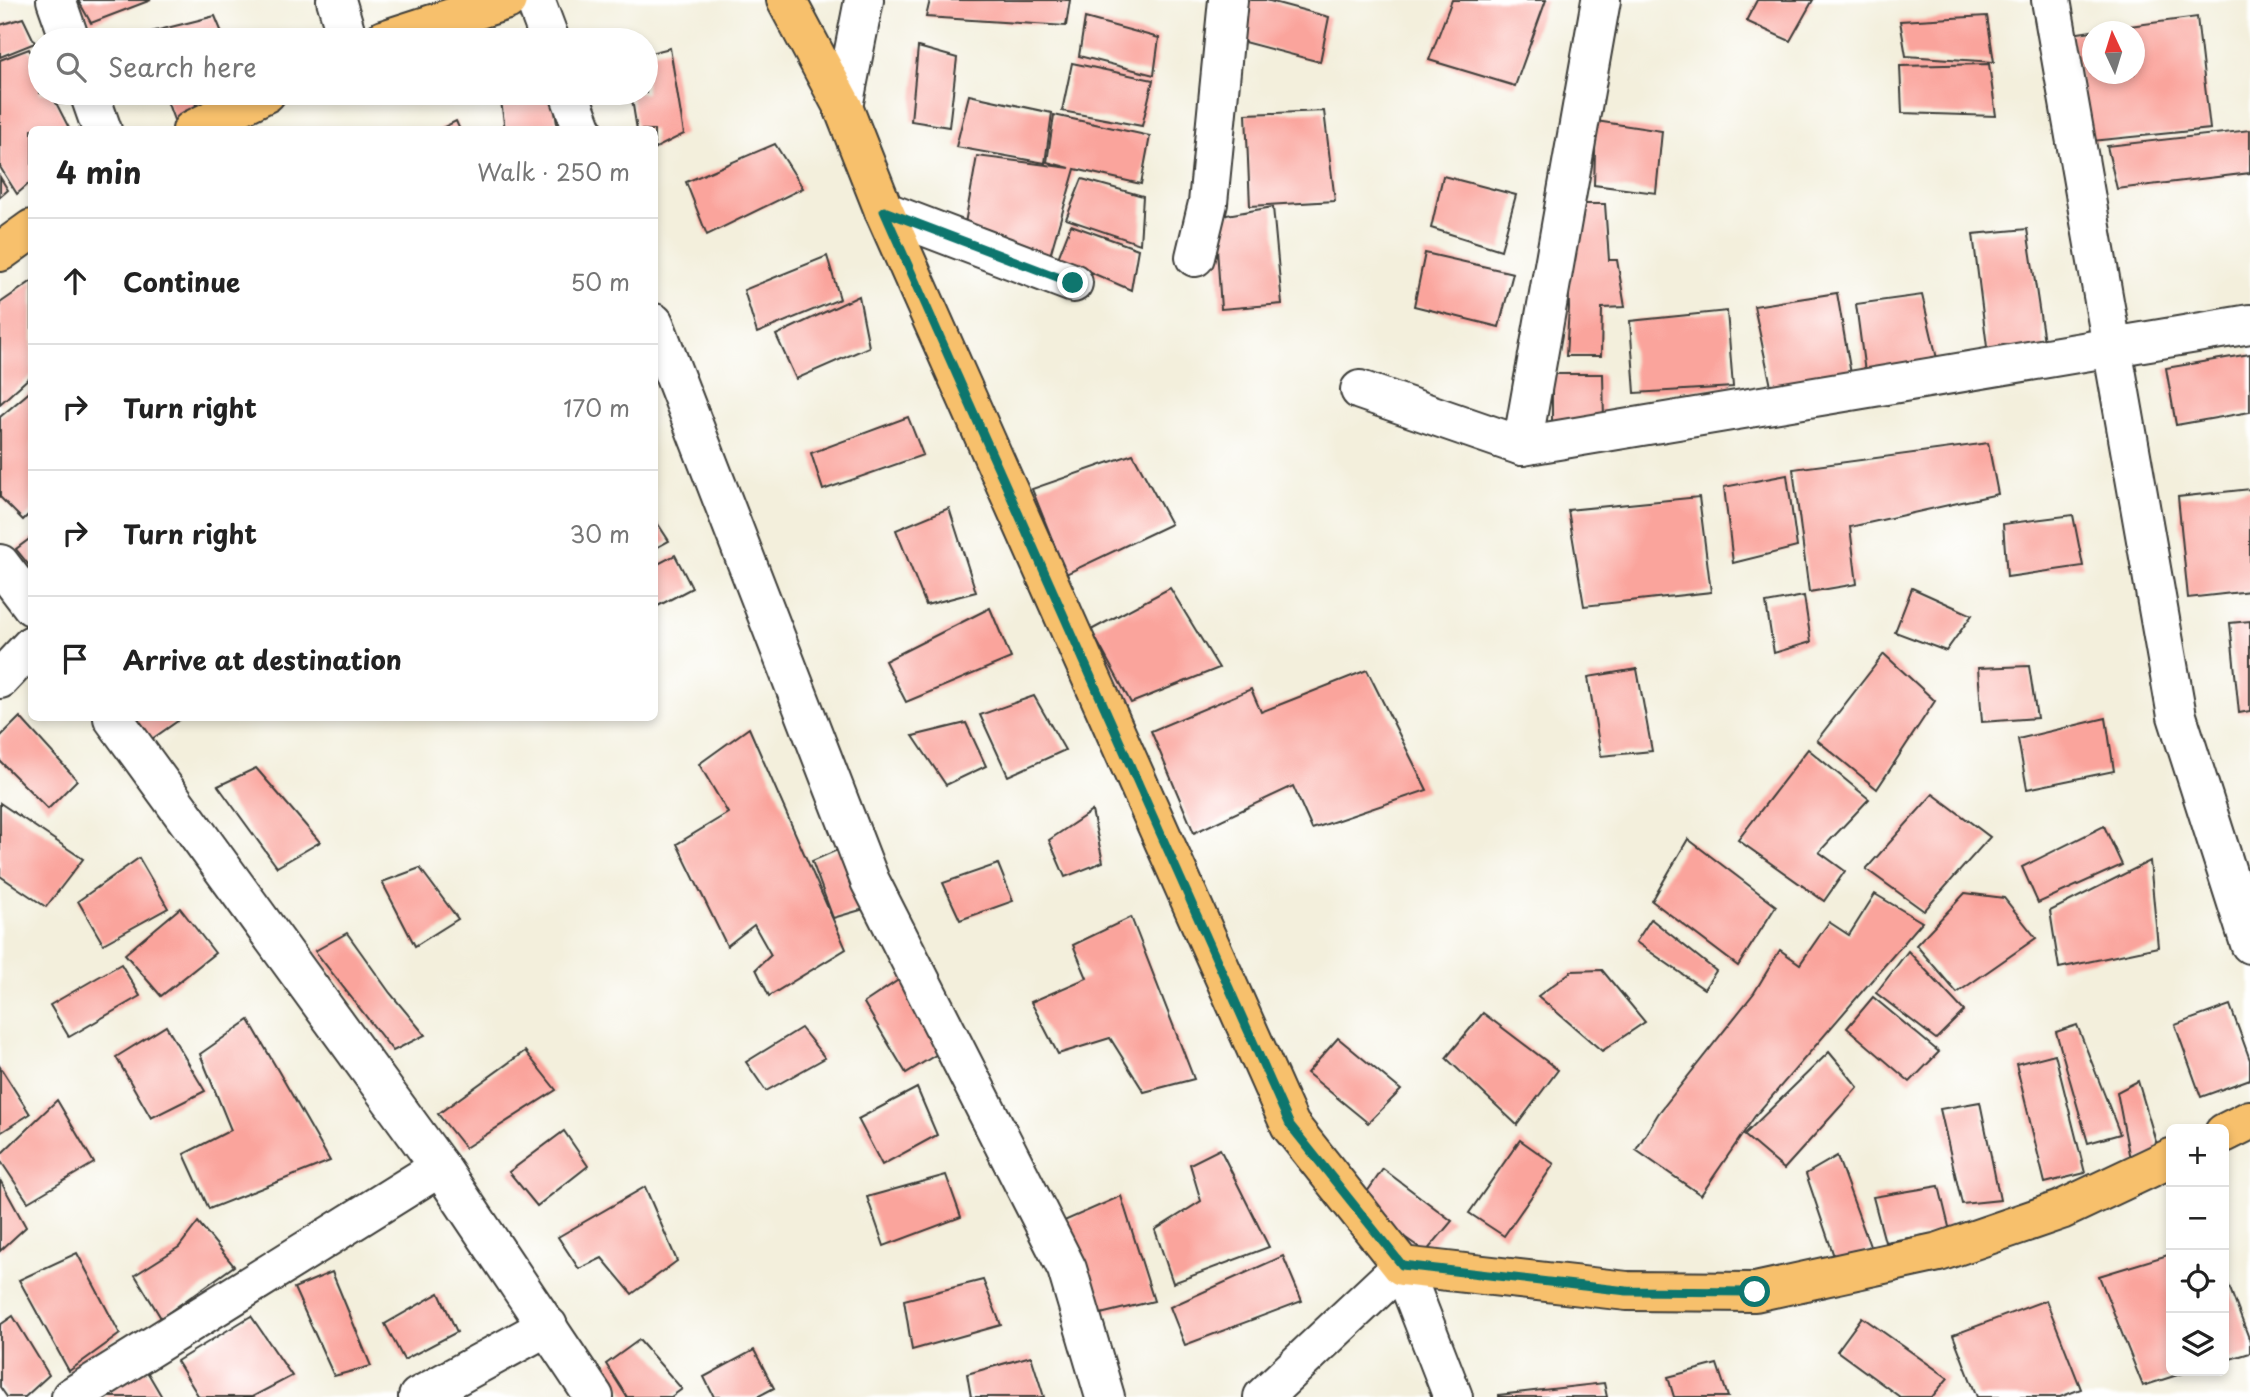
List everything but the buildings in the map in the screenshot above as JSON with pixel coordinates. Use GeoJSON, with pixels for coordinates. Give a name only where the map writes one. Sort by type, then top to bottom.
{"type":"FeatureCollection","features":[{"type":"Feature","properties":{"kind":"main road"},"geometry":{"type":"LineString","coordinates":[[420,28],[507,0]]}},
{"type":"Feature","properties":{"kind":"main road"},"geometry":{"type":"LineString","coordinates":[[786,0],[843,107],[884,211],[1290,1125],[1402,1265],[1627,1291],[1755,1292],[1939,1252],[2061,1210],[2166,1160]]}},
{"type":"Feature","properties":{"kind":"main road"},"geometry":{"type":"LineString","coordinates":[[200,126],[242,105]]}},
{"type":"Feature","properties":{"kind":"main road"},"geometry":{"type":"LineString","coordinates":[[0,252],[28,232]]}},
{"type":"Feature","properties":{"kind":"main road"},"geometry":{"type":"LineString","coordinates":[[2229,1130],[2250,1120]]}},
{"type":"Feature","properties":{"kind":"street"},"geometry":{"type":"LineString","coordinates":[[56,0],[66,28]]}},
{"type":"Feature","properties":{"kind":"street"},"geometry":{"type":"LineString","coordinates":[[336,0],[344,28]]}},
{"type":"Feature","properties":{"kind":"street"},"geometry":{"type":"LineString","coordinates":[[535,0],[546,28]]}},
{"type":"Feature","properties":{"kind":"street"},"geometry":{"type":"LineString","coordinates":[[843,107],[864,0]]}},
{"type":"Feature","properties":{"kind":"street"},"geometry":{"type":"LineString","coordinates":[[1195,257],[1208,202],[1228,0]]}},
{"type":"Feature","properties":{"kind":"street"},"geometry":{"type":"LineString","coordinates":[[1522,446],[1601,0]]}},
{"type":"Feature","properties":{"kind":"street"},"geometry":{"type":"LineString","coordinates":[[2051,0],[2177,716],[2250,944]]}},
{"type":"Feature","properties":{"kind":"street"},"geometry":{"type":"LineString","coordinates":[[94,105],[101,126]]}},
{"type":"Feature","properties":{"kind":"street"},"geometry":{"type":"LineString","coordinates":[[574,105],[581,126]]}},
{"type":"Feature","properties":{"kind":"street"},"geometry":{"type":"LineString","coordinates":[[884,211],[1073,283]]}},
{"type":"Feature","properties":{"kind":"street"},"geometry":{"type":"LineString","coordinates":[[1360,390],[1522,446],[2250,324]]}},
{"type":"Feature","properties":{"kind":"street"},"geometry":{"type":"LineString","coordinates":[[658,333],[870,881],[1067,1269],[1105,1397]]}},
{"type":"Feature","properties":{"kind":"street"},"geometry":{"type":"LineString","coordinates":[[0,564],[28,601]]}},
{"type":"Feature","properties":{"kind":"street"},"geometry":{"type":"LineString","coordinates":[[0,679],[28,649]]}},
{"type":"Feature","properties":{"kind":"street"},"geometry":{"type":"LineString","coordinates":[[115,721],[440,1167],[594,1397]]}},
{"type":"Feature","properties":{"kind":"street"},"geometry":{"type":"LineString","coordinates":[[71,1397],[440,1167]]}},
{"type":"Feature","properties":{"kind":"street"},"geometry":{"type":"LineString","coordinates":[[1263,1397],[1402,1265],[1452,1397]]}},
{"type":"Feature","properties":{"kind":"street"},"geometry":{"type":"LineString","coordinates":[[418,1397],[548,1326]]}},
{"type":"Feature","properties":{"kind":"route"},"geometry":{"type":"LineString","coordinates":[[1073,283],[884,211],[1290,1125],[1402,1265],[1627,1291],[1755,1292]]}}]}
